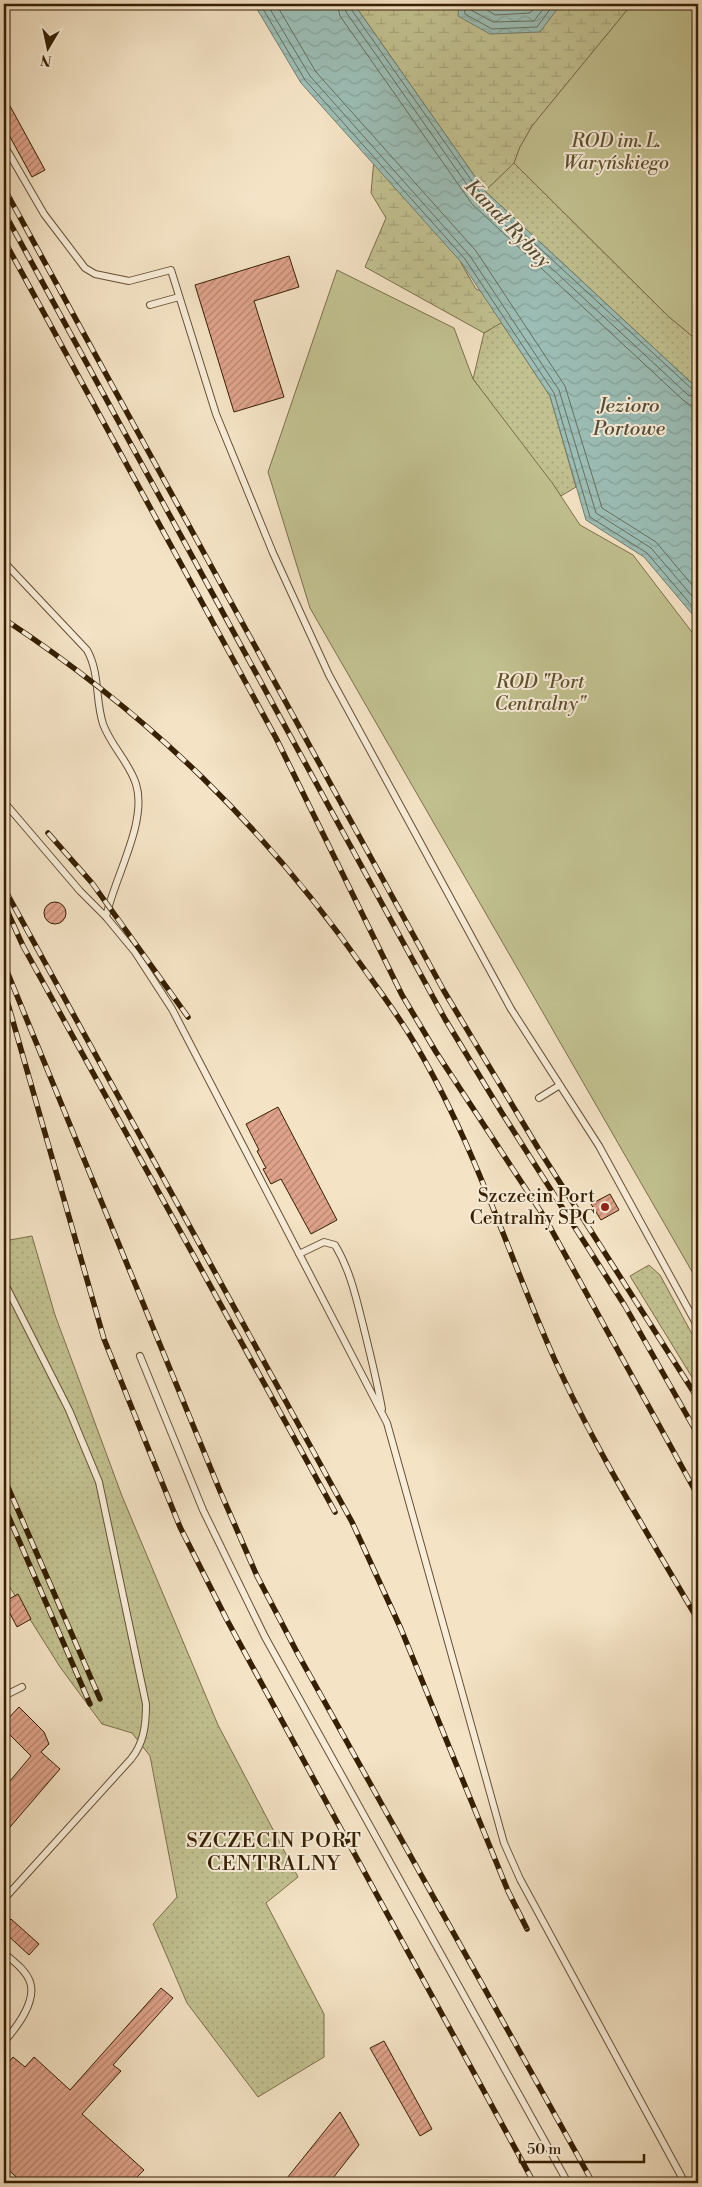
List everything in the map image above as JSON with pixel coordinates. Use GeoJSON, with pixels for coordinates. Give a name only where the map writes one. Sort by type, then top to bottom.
{"type":"FeatureCollection","features":[{"type":"Feature","properties":{"kind":"lane"},"geometry":{"type":"LineString","coordinates":[[4,145],[44,214],[85,268],[95,274],[129,281],[171,270],[216,414],[307,630],[355,723],[511,1009],[599,1146],[698,1327]]}},
{"type":"Feature","properties":{"kind":"lane"},"geometry":{"type":"LineString","coordinates":[[150,305],[179,297]]}},
{"type":"Feature","properties":{"kind":"lane"},"geometry":{"type":"LineString","coordinates":[[4,562],[56,619],[82,644],[90,656],[95,668],[103,724],[132,773],[137,786],[139,800],[138,815],[124,864],[111,896],[106,917]]}},
{"type":"Feature","properties":{"kind":"lane"},"geometry":{"type":"LineString","coordinates":[[4,802],[135,952],[172,1009],[383,1415],[504,1843],[520,1879],[685,2183]]}},
{"type":"Feature","properties":{"kind":"lane"},"geometry":{"type":"LineString","coordinates":[[539,1098],[560,1084]]}},
{"type":"Feature","properties":{"kind":"lane"},"geometry":{"type":"LineString","coordinates":[[299,1254],[324,1242],[335,1245],[344,1259],[352,1280],[375,1372],[383,1415]]}},
{"type":"Feature","properties":{"kind":"lane"},"geometry":{"type":"LineString","coordinates":[[4,1245],[6,1286],[69,1410],[99,1482],[146,1704],[146,1718],[142,1743],[132,1759],[4,1899]]}},
{"type":"Feature","properties":{"kind":"lane"},"geometry":{"type":"LineString","coordinates":[[140,1356],[203,1510],[265,1637],[568,2183]]}},
{"type":"Feature","properties":{"kind":"lane"},"geometry":{"type":"LineString","coordinates":[[4,1696],[22,1686]]}},
{"type":"Feature","properties":{"kind":"lane"},"geometry":{"type":"LineString","coordinates":[[4,1953],[24,1972],[31,1983],[27,2007],[4,2042]]}},
{"type":"Feature","properties":{"kind":"green space"},"geometry":{"type":"Polygon","coordinates":[[[354,4],[632,4],[532,126],[520,147],[514,163],[485,191],[354,4]]]}},
{"type":"Feature","properties":{"kind":"green space","name":"ROD im. L. Waryńskiego"},"geometry":{"type":"Polygon","coordinates":[[[632,4],[698,4],[698,341],[668,316],[514,163],[520,147],[532,126],[632,4]]]}},
{"type":"Feature","properties":{"kind":"green space"},"geometry":{"type":"Polygon","coordinates":[[[375,147],[464,236],[461,263],[476,289],[488,294],[506,320],[484,333],[365,267],[386,218],[371,193],[375,147]]]}},
{"type":"Feature","properties":{"kind":"green space"},"geometry":{"type":"Polygon","coordinates":[[[514,163],[668,316],[698,341],[698,389],[485,191],[514,163]]]}},
{"type":"Feature","properties":{"kind":"green space","name":"ROD \"Port Centralny\""},"geometry":{"type":"Polygon","coordinates":[[[337,270],[454,328],[473,379],[553,484],[580,525],[633,555],[698,640],[698,1282],[310,608],[268,472],[337,270]]]}},
{"type":"Feature","properties":{"kind":"green space"},"geometry":{"type":"Polygon","coordinates":[[[501,322],[550,396],[576,487],[561,496],[473,379],[484,333],[501,322]]]}},
{"type":"Feature","properties":{"kind":"green space"},"geometry":{"type":"Polygon","coordinates":[[[32,1236],[55,1315],[122,1496],[218,1725],[298,1877],[266,1903],[324,2014],[324,2057],[258,2097],[187,2003],[153,1924],[177,1897],[150,1756],[132,1733],[102,1724],[60,1667],[4,1578],[4,1241],[32,1236]]]}},
{"type":"Feature","properties":{"kind":"green space"},"geometry":{"type":"Polygon","coordinates":[[[649,1265],[660,1275],[698,1345],[698,1387],[630,1276],[649,1265]]]}},
{"type":"Feature","properties":{"kind":"water","name":"Jezioro Portowe"},"geometry":{"type":"Polygon","coordinates":[[[254,4],[354,4],[485,191],[698,389],[698,621],[644,557],[586,520],[550,396],[461,262],[301,83],[254,4]]]}},
{"type":"Feature","properties":{"kind":"water"},"geometry":{"type":"Polygon","coordinates":[[[459,4],[561,4],[540,32],[490,34],[458,16],[459,4]]]}},
{"type":"Feature","properties":{"kind":"building"},"geometry":{"type":"Polygon","coordinates":[[[4,95],[45,170],[32,177],[4,126],[4,95]]]}},
{"type":"Feature","properties":{"kind":"building"},"geometry":{"type":"Polygon","coordinates":[[[289,256],[299,287],[254,301],[284,397],[234,412],[195,285],[289,256]]]}},
{"type":"Feature","properties":{"kind":"building"},"geometry":{"type":"Polygon","coordinates":[[[55,902],[63,905],[66,913],[63,921],[55,924],[47,921],[44,913],[47,905],[55,902]]]}},
{"type":"Feature","properties":{"kind":"building"},"geometry":{"type":"Polygon","coordinates":[[[278,1107],[337,1220],[311,1234],[281,1179],[271,1184],[263,1169],[266,1168],[257,1151],[259,1150],[246,1124],[278,1107]]]}},
{"type":"Feature","properties":{"kind":"building","name":"Szczecin Port Centralny SPC"},"geometry":{"type":"Polygon","coordinates":[[[610,1194],[619,1210],[601,1220],[591,1204],[610,1194]]]}},
{"type":"Feature","properties":{"kind":"building"},"geometry":{"type":"Polygon","coordinates":[[[18,1594],[31,1619],[17,1627],[4,1602],[18,1594]]]}},
{"type":"Feature","properties":{"kind":"building"},"geometry":{"type":"Polygon","coordinates":[[[19,1707],[44,1732],[49,1744],[41,1752],[60,1769],[4,1834],[4,1788],[31,1756],[4,1729],[4,1723],[19,1707]]]}},
{"type":"Feature","properties":{"kind":"building"},"geometry":{"type":"Polygon","coordinates":[[[11,1919],[39,1944],[29,1955],[4,1932],[4,1927],[11,1919]]]}},
{"type":"Feature","properties":{"kind":"building"},"geometry":{"type":"Polygon","coordinates":[[[161,1988],[173,1998],[113,2065],[121,2071],[82,2114],[144,2170],[131,2183],[23,2183],[4,2166],[4,2068],[13,2057],[25,2067],[34,2057],[70,2090],[161,1988]]]}},
{"type":"Feature","properties":{"kind":"building"},"geometry":{"type":"Polygon","coordinates":[[[384,2041],[432,2129],[420,2136],[370,2048],[384,2041]]]}},
{"type":"Feature","properties":{"kind":"building"},"geometry":{"type":"Polygon","coordinates":[[[340,2112],[359,2145],[329,2183],[283,2183],[340,2112]]]}},
{"type":"Feature","properties":{"kind":"railway"},"geometry":{"type":"LineString","coordinates":[[4,188],[444,991],[538,1148],[698,1399]]}},
{"type":"Feature","properties":{"kind":"railway"},"geometry":{"type":"LineString","coordinates":[[4,212],[445,1019],[502,1113],[625,1306],[698,1435]]}},
{"type":"Feature","properties":{"kind":"railway"},"geometry":{"type":"LineString","coordinates":[[4,240],[276,738],[402,995],[436,1052],[545,1218],[698,1496]]}},
{"type":"Feature","properties":{"kind":"railway"},"geometry":{"type":"LineString","coordinates":[[4,619],[58,656],[109,695],[157,735],[203,778],[247,823],[288,870],[328,920],[394,1011],[431,1072],[470,1152],[554,1358],[586,1425],[698,1620]]}},
{"type":"Feature","properties":{"kind":"railway"},"geometry":{"type":"LineString","coordinates":[[48,833],[92,883],[188,1017]]}},
{"type":"Feature","properties":{"kind":"railway"},"geometry":{"type":"LineString","coordinates":[[4,888],[352,1522],[401,1629],[508,1891],[527,1929]]}},
{"type":"Feature","properties":{"kind":"railway"},"geometry":{"type":"LineString","coordinates":[[4,904],[23,946],[335,1512]]}},
{"type":"Feature","properties":{"kind":"railway"},"geometry":{"type":"LineString","coordinates":[[4,964],[220,1491],[257,1576],[299,1656],[593,2183]]}},
{"type":"Feature","properties":{"kind":"railway"},"geometry":{"type":"LineString","coordinates":[[4,990],[104,1339],[180,1527],[227,1620],[534,2183]]}},
{"type":"Feature","properties":{"kind":"railway"},"geometry":{"type":"LineString","coordinates":[[4,1478],[100,1699]]}},
{"type":"Feature","properties":{"kind":"railway"},"geometry":{"type":"LineString","coordinates":[[4,1506],[90,1704]]}},
{"type":"Feature","properties":{"kind":"place","name":"Szczecin Port Centralny SPC"},"geometry":{"type":"Point","coordinates":[605,1207]}},
{"type":"Feature","properties":{"kind":"district","name":"SZCZECIN PORT CENTRALNY"},"geometry":{"type":"Point","coordinates":[274,1852]}},
{"type":"Feature","properties":{"kind":"water label","name":"Kanał Rybny"},"geometry":{"type":"Point","coordinates":[507,224]}}]}
